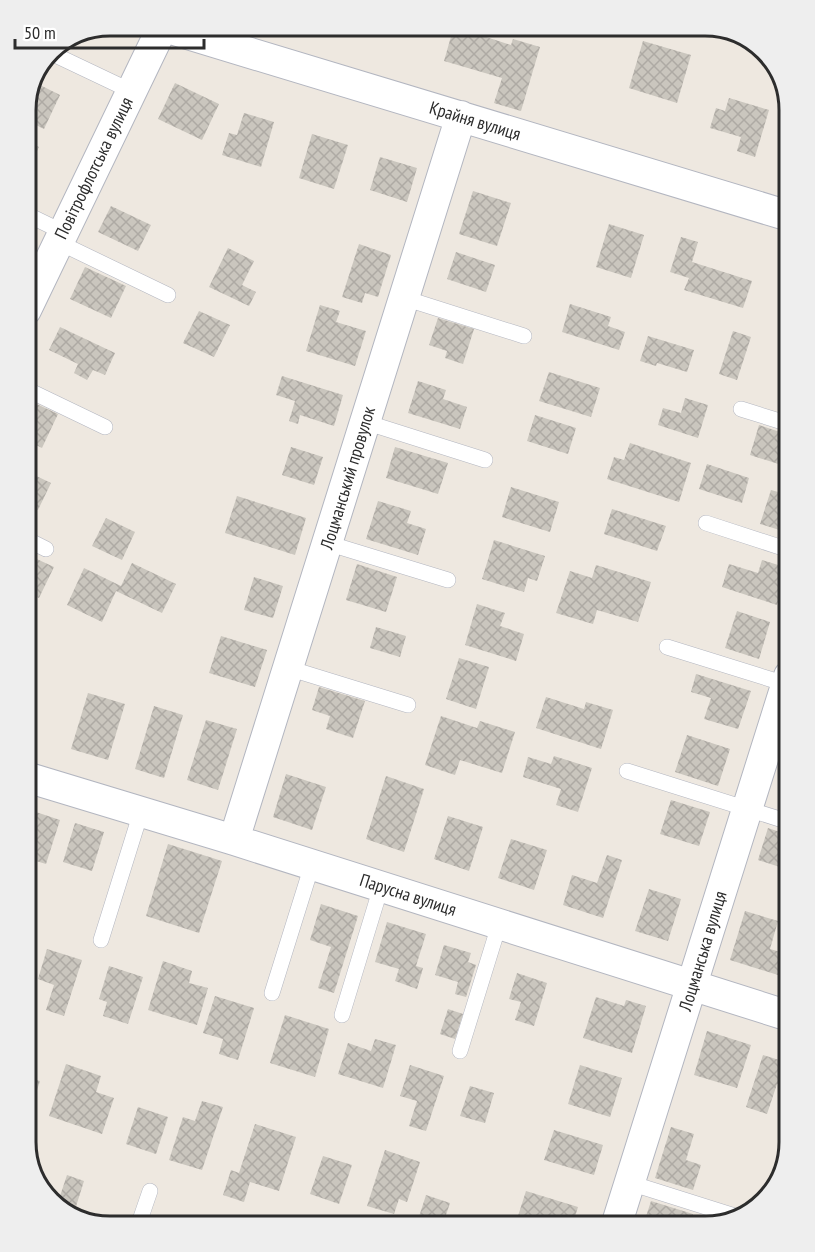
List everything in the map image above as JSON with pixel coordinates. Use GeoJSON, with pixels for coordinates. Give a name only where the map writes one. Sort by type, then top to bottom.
{"type":"FeatureCollection","features":[{"type":"Feature","properties":{"kind":"street","name":"Повітрофлотська вулиця"},"geometry":{"type":"LineString","coordinates":[[36,289],[157,36]]}},
{"type":"Feature","properties":{"kind":"street","name":"Крайня вулиця"},"geometry":{"type":"LineString","coordinates":[[195,36],[779,213]]}},
{"type":"Feature","properties":{"kind":"street","name":"Лоцманський провулок"},"geometry":{"type":"LineString","coordinates":[[234,840],[461,116]]}},
{"type":"Feature","properties":{"kind":"street","name":"Лоцманська вулиця"},"geometry":{"type":"LineString","coordinates":[[620,1216],[779,712]]}},
{"type":"Feature","properties":{"kind":"street","name":"Парусна вулиця"},"geometry":{"type":"LineString","coordinates":[[36,780],[234,840],[779,1013]]}},
{"type":"Feature","properties":{"kind":"lane"},"geometry":{"type":"LineString","coordinates":[[59,57],[131,91]]}},
{"type":"Feature","properties":{"kind":"lane"},"geometry":{"type":"LineString","coordinates":[[36,221],[61,237],[168,295]]}},
{"type":"Feature","properties":{"kind":"lane"},"geometry":{"type":"LineString","coordinates":[[404,298],[524,336]]}},
{"type":"Feature","properties":{"kind":"lane"},"geometry":{"type":"LineString","coordinates":[[36,394],[105,427]]}},
{"type":"Feature","properties":{"kind":"lane"},"geometry":{"type":"LineString","coordinates":[[741,409],[779,421]]}},
{"type":"Feature","properties":{"kind":"lane"},"geometry":{"type":"LineString","coordinates":[[365,422],[485,460]]}},
{"type":"Feature","properties":{"kind":"lane"},"geometry":{"type":"LineString","coordinates":[[706,523],[779,547]]}},
{"type":"Feature","properties":{"kind":"lane"},"geometry":{"type":"LineString","coordinates":[[327,543],[448,580]]}},
{"type":"Feature","properties":{"kind":"lane"},"geometry":{"type":"LineString","coordinates":[[36,544],[46,549]]}},
{"type":"Feature","properties":{"kind":"lane"},"geometry":{"type":"LineString","coordinates":[[667,646],[779,679]]}},
{"type":"Feature","properties":{"kind":"lane"},"geometry":{"type":"LineString","coordinates":[[288,668],[408,705]]}},
{"type":"Feature","properties":{"kind":"lane"},"geometry":{"type":"LineString","coordinates":[[627,771],[779,819]]}},
{"type":"Feature","properties":{"kind":"lane"},"geometry":{"type":"LineString","coordinates":[[101,940],[141,812]]}},
{"type":"Feature","properties":{"kind":"lane"},"geometry":{"type":"LineString","coordinates":[[272,993],[312,865]]}},
{"type":"Feature","properties":{"kind":"lane"},"geometry":{"type":"LineString","coordinates":[[342,1015],[381,887]]}},
{"type":"Feature","properties":{"kind":"lane"},"geometry":{"type":"LineString","coordinates":[[460,1052],[499,925]]}},
{"type":"Feature","properties":{"kind":"lane"},"geometry":{"type":"LineString","coordinates":[[630,1183],[725,1213]]}},
{"type":"Feature","properties":{"kind":"lane"},"geometry":{"type":"LineString","coordinates":[[141,1216],[150,1191]]}},
{"type":"Feature","properties":{"kind":"building"},"geometry":{"type":"Polygon","coordinates":[[[451,36],[483,36],[511,45],[513,39],[540,47],[521,111],[494,103],[502,78],[444,61],[451,36]]]}},
{"type":"Feature","properties":{"kind":"building"},"geometry":{"type":"Polygon","coordinates":[[[643,41],[691,55],[677,103],[629,88],[643,41]]]}},
{"type":"Feature","properties":{"kind":"building"},"geometry":{"type":"Polygon","coordinates":[[[175,83],[219,104],[202,140],[158,119],[175,83]]]}},
{"type":"Feature","properties":{"kind":"building"},"geometry":{"type":"Polygon","coordinates":[[[41,85],[60,95],[44,129],[36,125],[36,105],[41,85]]]}},
{"type":"Feature","properties":{"kind":"building"},"geometry":{"type":"Polygon","coordinates":[[[729,98],[769,110],[755,157],[737,151],[741,137],[710,128],[716,108],[725,111],[729,98]]]}},
{"type":"Feature","properties":{"kind":"building"},"geometry":{"type":"Polygon","coordinates":[[[244,113],[274,122],[261,167],[222,155],[229,133],[237,135],[244,113]]]}},
{"type":"Feature","properties":{"kind":"building"},"geometry":{"type":"Polygon","coordinates":[[[312,134],[348,145],[334,189],[299,178],[312,134]]]}},
{"type":"Feature","properties":{"kind":"building"},"geometry":{"type":"Polygon","coordinates":[[[380,157],[417,168],[407,202],[370,190],[380,157]]]}},
{"type":"Feature","properties":{"kind":"building"},"geometry":{"type":"Polygon","coordinates":[[[473,191],[511,203],[497,246],[459,234],[473,191]]]}},
{"type":"Feature","properties":{"kind":"building"},"geometry":{"type":"Polygon","coordinates":[[[111,206],[151,225],[138,251],[98,232],[111,206]]]}},
{"type":"Feature","properties":{"kind":"building"},"geometry":{"type":"Polygon","coordinates":[[[609,224],[644,235],[631,278],[596,267],[609,224]]]}},
{"type":"Feature","properties":{"kind":"building"},"geometry":{"type":"Polygon","coordinates":[[[681,237],[698,242],[692,262],[752,281],[743,308],[684,290],[689,278],[670,272],[681,237]]]}},
{"type":"Feature","properties":{"kind":"building"},"geometry":{"type":"Polygon","coordinates":[[[359,244],[391,255],[378,297],[365,293],[362,303],[342,297],[359,244]]]}},
{"type":"Feature","properties":{"kind":"building"},"geometry":{"type":"Polygon","coordinates":[[[228,248],[254,261],[242,285],[256,292],[249,306],[209,287],[228,248]]]}},
{"type":"Feature","properties":{"kind":"building"},"geometry":{"type":"Polygon","coordinates":[[[456,252],[495,265],[486,292],[447,279],[456,252]]]}},
{"type":"Feature","properties":{"kind":"building"},"geometry":{"type":"Polygon","coordinates":[[[85,267],[126,286],[111,318],[70,299],[85,267]]]}},
{"type":"Feature","properties":{"kind":"building"},"geometry":{"type":"Polygon","coordinates":[[[570,304],[611,317],[608,326],[625,332],[619,350],[562,332],[570,304]]]}},
{"type":"Feature","properties":{"kind":"building"},"geometry":{"type":"Polygon","coordinates":[[[320,305],[340,311],[336,322],[366,331],[355,366],[306,351],[320,305]]]}},
{"type":"Feature","properties":{"kind":"building"},"geometry":{"type":"Polygon","coordinates":[[[199,311],[230,325],[214,357],[183,343],[199,311]]]}},
{"type":"Feature","properties":{"kind":"building"},"geometry":{"type":"Polygon","coordinates":[[[438,318],[474,329],[463,364],[445,358],[447,351],[429,345],[438,318]]]}},
{"type":"Feature","properties":{"kind":"building"},"geometry":{"type":"Polygon","coordinates":[[[60,327],[115,353],[105,375],[93,370],[87,380],[74,373],[78,364],[49,350],[60,327]]]}},
{"type":"Feature","properties":{"kind":"building"},"geometry":{"type":"Polygon","coordinates":[[[733,331],[751,337],[737,380],[719,374],[733,331]]]}},
{"type":"Feature","properties":{"kind":"building"},"geometry":{"type":"Polygon","coordinates":[[[648,336],[694,350],[687,372],[657,363],[656,366],[640,361],[648,336]]]}},
{"type":"Feature","properties":{"kind":"building"},"geometry":{"type":"Polygon","coordinates":[[[549,372],[600,388],[591,417],[539,401],[549,372]]]}},
{"type":"Feature","properties":{"kind":"building"},"geometry":{"type":"Polygon","coordinates":[[[282,376],[343,395],[334,426],[300,415],[298,424],[289,421],[295,401],[276,395],[282,376]]]}},
{"type":"Feature","properties":{"kind":"building"},"geometry":{"type":"Polygon","coordinates":[[[418,381],[446,390],[443,399],[467,407],[460,429],[408,413],[418,381]]]}},
{"type":"Feature","properties":{"kind":"building"},"geometry":{"type":"Polygon","coordinates":[[[685,398],[708,405],[698,438],[658,425],[663,408],[681,413],[685,398]]]}},
{"type":"Feature","properties":{"kind":"building"},"geometry":{"type":"Polygon","coordinates":[[[36,404],[58,414],[42,448],[36,445],[36,404]]]}},
{"type":"Feature","properties":{"kind":"building"},"geometry":{"type":"Polygon","coordinates":[[[535,415],[576,428],[568,454],[527,441],[535,415]]]}},
{"type":"Feature","properties":{"kind":"building"},"geometry":{"type":"Polygon","coordinates":[[[759,425],[779,432],[779,464],[750,455],[759,425]]]}},
{"type":"Feature","properties":{"kind":"building"},"geometry":{"type":"Polygon","coordinates":[[[630,443],[691,463],[679,502],[607,479],[614,457],[624,460],[630,443]]]}},
{"type":"Feature","properties":{"kind":"building"},"geometry":{"type":"Polygon","coordinates":[[[291,447],[323,457],[314,485],[282,475],[291,447]]]}},
{"type":"Feature","properties":{"kind":"building"},"geometry":{"type":"Polygon","coordinates":[[[395,447],[448,463],[438,494],[386,478],[395,447]]]}},
{"type":"Feature","properties":{"kind":"building"},"geometry":{"type":"Polygon","coordinates":[[[707,464],[749,478],[742,503],[699,489],[707,464]]]}},
{"type":"Feature","properties":{"kind":"building"},"geometry":{"type":"Polygon","coordinates":[[[36,476],[51,483],[38,510],[36,509],[36,476]]]}},
{"type":"Feature","properties":{"kind":"building"},"geometry":{"type":"Polygon","coordinates":[[[511,487],[559,502],[550,532],[502,517],[511,487]]]}},
{"type":"Feature","properties":{"kind":"building"},"geometry":{"type":"Polygon","coordinates":[[[771,490],[779,492],[779,530],[760,524],[771,490]]]}},
{"type":"Feature","properties":{"kind":"building"},"geometry":{"type":"Polygon","coordinates":[[[237,496],[306,518],[295,555],[225,533],[237,496]]]}},
{"type":"Feature","properties":{"kind":"building"},"geometry":{"type":"Polygon","coordinates":[[[378,501],[411,511],[407,523],[426,529],[418,555],[366,539],[378,501]]]}},
{"type":"Feature","properties":{"kind":"building"},"geometry":{"type":"Polygon","coordinates":[[[612,509],[666,526],[657,551],[604,534],[612,509]]]}},
{"type":"Feature","properties":{"kind":"building"},"geometry":{"type":"Polygon","coordinates":[[[106,518],[135,532],[122,560],[92,546],[106,518]]]}},
{"type":"Feature","properties":{"kind":"building"},"geometry":{"type":"Polygon","coordinates":[[[494,540],[545,556],[537,581],[528,578],[524,592],[482,579],[494,540]]]}},
{"type":"Feature","properties":{"kind":"building"},"geometry":{"type":"Polygon","coordinates":[[[36,559],[54,567],[39,598],[36,597],[36,559]]]}},
{"type":"Feature","properties":{"kind":"building"},"geometry":{"type":"Polygon","coordinates":[[[762,560],[779,565],[777,605],[722,587],[729,564],[758,573],[762,560]]]}},
{"type":"Feature","properties":{"kind":"building"},"geometry":{"type":"Polygon","coordinates":[[[132,563],[176,584],[162,613],[116,591],[102,622],[67,605],[84,568],[121,586],[132,563]]]}},
{"type":"Feature","properties":{"kind":"building"},"geometry":{"type":"Polygon","coordinates":[[[357,564],[397,577],[386,612],[346,600],[357,564]]]}},
{"type":"Feature","properties":{"kind":"building"},"geometry":{"type":"Polygon","coordinates":[[[596,565],[651,582],[638,622],[597,610],[593,624],[556,613],[570,571],[592,578],[596,565]]]}},
{"type":"Feature","properties":{"kind":"building"},"geometry":{"type":"Polygon","coordinates":[[[254,577],[283,586],[273,618],[244,610],[254,577]]]}},
{"type":"Feature","properties":{"kind":"building"},"geometry":{"type":"Polygon","coordinates":[[[477,604],[505,613],[500,626],[524,634],[516,661],[465,645],[477,604]]]}},
{"type":"Feature","properties":{"kind":"building"},"geometry":{"type":"Polygon","coordinates":[[[737,611],[770,622],[759,659],[725,648],[737,611]]]}},
{"type":"Feature","properties":{"kind":"building"},"geometry":{"type":"Polygon","coordinates":[[[376,627],[406,636],[400,657],[370,648],[376,627]]]}},
{"type":"Feature","properties":{"kind":"building"},"geometry":{"type":"Polygon","coordinates":[[[221,636],[267,650],[255,687],[209,673],[221,636]]]}},
{"type":"Feature","properties":{"kind":"building"},"geometry":{"type":"Polygon","coordinates":[[[459,658],[489,667],[476,709],[446,699],[459,658]]]}},
{"type":"Feature","properties":{"kind":"building"},"geometry":{"type":"Polygon","coordinates":[[[696,674],[751,691],[738,729],[704,719],[711,698],[691,692],[696,674]]]}},
{"type":"Feature","properties":{"kind":"building"},"geometry":{"type":"Polygon","coordinates":[[[319,687],[365,701],[353,738],[326,729],[330,716],[312,710],[319,687]]]}},
{"type":"Feature","properties":{"kind":"building"},"geometry":{"type":"Polygon","coordinates":[[[88,693],[125,704],[108,760],[71,749],[88,693]]]}},
{"type":"Feature","properties":{"kind":"building"},"geometry":{"type":"Polygon","coordinates":[[[546,697],[584,709],[586,702],[613,710],[601,749],[536,728],[546,697]]]}},
{"type":"Feature","properties":{"kind":"building"},"geometry":{"type":"Polygon","coordinates":[[[154,706],[183,715],[164,778],[135,769],[154,706]]]}},
{"type":"Feature","properties":{"kind":"building"},"geometry":{"type":"Polygon","coordinates":[[[441,716],[477,728],[480,721],[515,732],[502,773],[460,760],[455,775],[425,765],[441,716]]]}},
{"type":"Feature","properties":{"kind":"building"},"geometry":{"type":"Polygon","coordinates":[[[206,720],[237,729],[218,790],[187,780],[206,720]]]}},
{"type":"Feature","properties":{"kind":"building"},"geometry":{"type":"Polygon","coordinates":[[[687,735],[730,749],[718,786],[675,772],[687,735]]]}},
{"type":"Feature","properties":{"kind":"building"},"geometry":{"type":"Polygon","coordinates":[[[554,756],[592,768],[578,812],[556,805],[561,789],[523,777],[528,757],[551,764],[554,756]]]}},
{"type":"Feature","properties":{"kind":"building"},"geometry":{"type":"Polygon","coordinates":[[[286,774],[326,787],[312,830],[273,817],[286,774]]]}},
{"type":"Feature","properties":{"kind":"building"},"geometry":{"type":"Polygon","coordinates":[[[386,776],[424,789],[404,852],[366,839],[386,776]]]}},
{"type":"Feature","properties":{"kind":"building"},"geometry":{"type":"Polygon","coordinates":[[[671,800],[710,812],[699,846],[660,834],[671,800]]]}},
{"type":"Feature","properties":{"kind":"building"},"geometry":{"type":"Polygon","coordinates":[[[36,812],[60,820],[46,864],[36,861],[36,812]]]}},
{"type":"Feature","properties":{"kind":"building"},"geometry":{"type":"Polygon","coordinates":[[[448,816],[483,827],[469,871],[434,859],[448,816]]]}},
{"type":"Feature","properties":{"kind":"building"},"geometry":{"type":"Polygon","coordinates":[[[75,823],[104,832],[92,871],[63,862],[75,823]]]}},
{"type":"Feature","properties":{"kind":"building"},"geometry":{"type":"Polygon","coordinates":[[[768,828],[779,832],[779,867],[758,860],[768,828]]]}},
{"type":"Feature","properties":{"kind":"building"},"geometry":{"type":"Polygon","coordinates":[[[511,839],[547,850],[534,890],[498,878],[511,839]]]}},
{"type":"Feature","properties":{"kind":"building"},"geometry":{"type":"Polygon","coordinates":[[[168,844],[222,861],[199,933],[146,916],[168,844]]]}},
{"type":"Feature","properties":{"kind":"building"},"geometry":{"type":"Polygon","coordinates":[[[607,855],[622,860],[603,918],[563,905],[572,875],[597,883],[607,855]]]}},
{"type":"Feature","properties":{"kind":"building"},"geometry":{"type":"Polygon","coordinates":[[[649,889],[681,899],[668,941],[635,931],[649,889]]]}},
{"type":"Feature","properties":{"kind":"building"},"geometry":{"type":"Polygon","coordinates":[[[321,904],[358,916],[334,993],[318,988],[331,947],[310,940],[321,904]]]}},
{"type":"Feature","properties":{"kind":"building"},"geometry":{"type":"Polygon","coordinates":[[[745,911],[778,921],[770,949],[779,952],[778,975],[730,960],[745,911]]]}},
{"type":"Feature","properties":{"kind":"building"},"geometry":{"type":"Polygon","coordinates":[[[387,922],[426,934],[416,966],[423,968],[417,989],[395,981],[399,969],[375,962],[387,922]]]}},
{"type":"Feature","properties":{"kind":"building"},"geometry":{"type":"Polygon","coordinates":[[[444,945],[471,953],[468,962],[476,965],[466,997],[455,994],[458,982],[435,975],[444,945]]]}},
{"type":"Feature","properties":{"kind":"building"},"geometry":{"type":"Polygon","coordinates":[[[47,949],[82,960],[64,1016],[46,1010],[54,985],[38,979],[47,949]]]}},
{"type":"Feature","properties":{"kind":"building"},"geometry":{"type":"Polygon","coordinates":[[[163,961],[192,971],[189,983],[208,988],[197,1025],[148,1010],[163,961]]]}},
{"type":"Feature","properties":{"kind":"building"},"geometry":{"type":"Polygon","coordinates":[[[109,966],[143,977],[128,1024],[103,1016],[107,1002],[99,999],[109,966]]]}},
{"type":"Feature","properties":{"kind":"building"},"geometry":{"type":"Polygon","coordinates":[[[517,973],[547,983],[534,1026],[515,1020],[521,1002],[509,999],[517,973]]]}},
{"type":"Feature","properties":{"kind":"building"},"geometry":{"type":"Polygon","coordinates":[[[215,996],[254,1008],[238,1060],[219,1054],[223,1039],[203,1033],[215,996]]]}},
{"type":"Feature","properties":{"kind":"building"},"geometry":{"type":"Polygon","coordinates":[[[596,997],[624,1006],[626,1000],[646,1006],[632,1053],[583,1038],[596,997]]]}},
{"type":"Feature","properties":{"kind":"building"},"geometry":{"type":"Polygon","coordinates":[[[448,1009],[463,1014],[455,1039],[440,1034],[448,1009]]]}},
{"type":"Feature","properties":{"kind":"building"},"geometry":{"type":"Polygon","coordinates":[[[285,1015],[329,1029],[315,1077],[270,1063],[285,1015]]]}},
{"type":"Feature","properties":{"kind":"building"},"geometry":{"type":"Polygon","coordinates":[[[707,1031],[751,1045],[737,1088],[694,1075],[707,1031]]]}},
{"type":"Feature","properties":{"kind":"building"},"geometry":{"type":"Polygon","coordinates":[[[375,1039],[396,1045],[383,1088],[338,1074],[348,1043],[371,1051],[375,1039]]]}},
{"type":"Feature","properties":{"kind":"building"},"geometry":{"type":"Polygon","coordinates":[[[763,1055],[779,1060],[779,1084],[777,1084],[767,1114],[746,1107],[763,1055]]]}},
{"type":"Feature","properties":{"kind":"building"},"geometry":{"type":"Polygon","coordinates":[[[66,1064],[101,1076],[96,1092],[114,1098],[102,1134],[49,1116],[66,1064]]]}},
{"type":"Feature","properties":{"kind":"building"},"geometry":{"type":"Polygon","coordinates":[[[410,1065],[444,1076],[426,1131],[409,1126],[417,1101],[400,1096],[410,1065]]]}},
{"type":"Feature","properties":{"kind":"building"},"geometry":{"type":"Polygon","coordinates":[[[580,1065],[622,1078],[610,1117],[568,1104],[580,1065]]]}},
{"type":"Feature","properties":{"kind":"building"},"geometry":{"type":"Polygon","coordinates":[[[36,1080],[40,1081],[36,1093],[36,1080]]]}},
{"type":"Feature","properties":{"kind":"building"},"geometry":{"type":"Polygon","coordinates":[[[470,1086],[494,1093],[485,1123],[460,1116],[470,1086]]]}},
{"type":"Feature","properties":{"kind":"building"},"geometry":{"type":"Polygon","coordinates":[[[202,1101],[223,1107],[202,1170],[169,1160],[183,1117],[195,1121],[202,1101]]]}},
{"type":"Feature","properties":{"kind":"building"},"geometry":{"type":"Polygon","coordinates":[[[138,1107],[168,1117],[156,1154],[126,1144],[138,1107]]]}},
{"type":"Feature","properties":{"kind":"building"},"geometry":{"type":"Polygon","coordinates":[[[255,1124],[296,1137],[279,1191],[250,1182],[244,1202],[223,1195],[231,1170],[239,1173],[255,1124]]]}},
{"type":"Feature","properties":{"kind":"building"},"geometry":{"type":"Polygon","coordinates":[[[671,1127],[694,1134],[686,1160],[701,1165],[693,1190],[655,1178],[671,1127]]]}},
{"type":"Feature","properties":{"kind":"building"},"geometry":{"type":"Polygon","coordinates":[[[554,1130],[603,1145],[594,1175],[544,1160],[554,1130]]]}},
{"type":"Feature","properties":{"kind":"building"},"geometry":{"type":"Polygon","coordinates":[[[385,1150],[420,1162],[407,1202],[399,1199],[394,1214],[367,1206],[385,1150]]]}},
{"type":"Feature","properties":{"kind":"building"},"geometry":{"type":"Polygon","coordinates":[[[323,1156],[352,1165],[339,1204],[310,1194],[323,1156]]]}},
{"type":"Feature","properties":{"kind":"building"},"geometry":{"type":"Polygon","coordinates":[[[67,1175],[84,1181],[76,1207],[60,1197],[67,1175]]]}},
{"type":"Feature","properties":{"kind":"building"},"geometry":{"type":"Polygon","coordinates":[[[526,1191],[578,1207],[575,1216],[518,1216],[526,1191]]]}},
{"type":"Feature","properties":{"kind":"building"},"geometry":{"type":"Polygon","coordinates":[[[426,1195],[450,1203],[446,1215],[449,1216],[419,1216],[426,1195]]]}},
{"type":"Feature","properties":{"kind":"building"},"geometry":{"type":"Polygon","coordinates":[[[651,1201],[693,1214],[692,1216],[646,1216],[651,1201]]]}}]}
